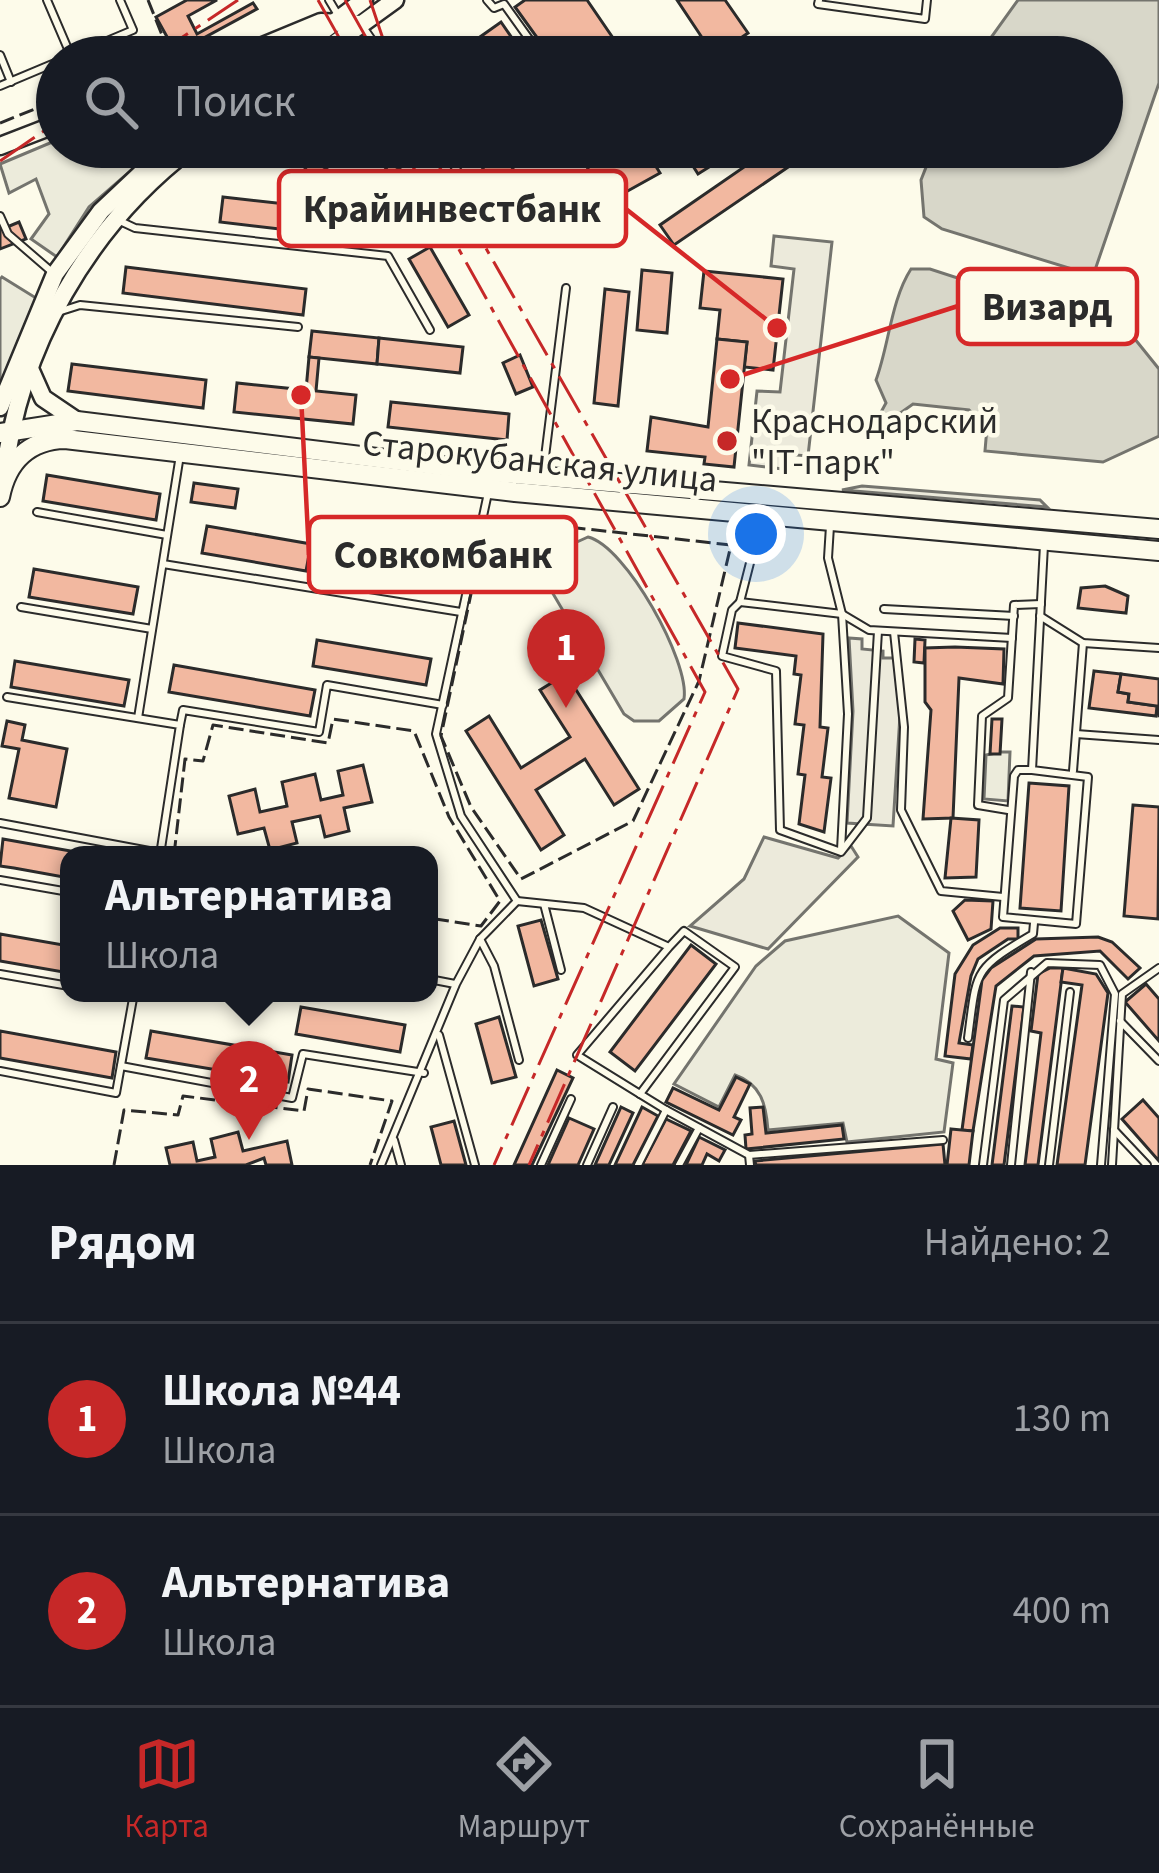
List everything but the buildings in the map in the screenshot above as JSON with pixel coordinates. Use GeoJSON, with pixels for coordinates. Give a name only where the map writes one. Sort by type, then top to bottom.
{"type":"FeatureCollection","features":[{"type":"Feature","properties":{"kind":"main road"},"geometry":{"type":"LineString","coordinates":[[338,34],[364,0]]}},
{"type":"Feature","properties":{"kind":"main road"},"geometry":{"type":"LineString","coordinates":[[338,34],[362,24],[395,0]]}},
{"type":"Feature","properties":{"kind":"main road"},"geometry":{"type":"LineString","coordinates":[[0,146],[36,132]]}},
{"type":"Feature","properties":{"kind":"main road"},"geometry":{"type":"LineString","coordinates":[[0,407],[55,274],[150,168]]}},
{"type":"Feature","properties":{"kind":"main road"},"geometry":{"type":"LineString","coordinates":[[2,488],[4,432],[20,363],[55,313],[108,215],[166,168]]}},
{"type":"Feature","properties":{"kind":"main road"},"geometry":{"type":"LineString","coordinates":[[20,363],[43,398],[76,422]]}},
{"type":"Feature","properties":{"kind":"main road","name":"Старокубанская улица"},"geometry":{"type":"LineString","coordinates":[[4,432],[76,422],[762,516],[1159,551]]}},
{"type":"Feature","properties":{"kind":"main road","name":"Старокубанская улица"},"geometry":{"type":"LineString","coordinates":[[2,488],[24,451],[55,439],[180,455],[490,480],[542,476],[1159,529]]}},
{"type":"Feature","properties":{"kind":"lane"},"geometry":{"type":"LineString","coordinates":[[47,0],[62,36]]}},
{"type":"Feature","properties":{"kind":"lane"},"geometry":{"type":"LineString","coordinates":[[119,36],[133,30],[120,0]]}},
{"type":"Feature","properties":{"kind":"lane"},"geometry":{"type":"LineString","coordinates":[[329,0],[338,34]]}},
{"type":"Feature","properties":{"kind":"lane"},"geometry":{"type":"LineString","coordinates":[[487,0],[494,8],[507,2],[529,36]]}},
{"type":"Feature","properties":{"kind":"lane"},"geometry":{"type":"LineString","coordinates":[[819,0],[818,4],[925,20],[927,0]]}},
{"type":"Feature","properties":{"kind":"lane"},"geometry":{"type":"LineString","coordinates":[[362,24],[370,36]]}},
{"type":"Feature","properties":{"kind":"lane"},"geometry":{"type":"LineString","coordinates":[[0,56],[11,82]]}},
{"type":"Feature","properties":{"kind":"lane"},"geometry":{"type":"LineString","coordinates":[[0,86],[36,71]]}},
{"type":"Feature","properties":{"kind":"lane"},"geometry":{"type":"LineString","coordinates":[[456,168],[495,229]]}},
{"type":"Feature","properties":{"kind":"lane"},"geometry":{"type":"LineString","coordinates":[[108,215],[135,228],[388,256],[430,330]]}},
{"type":"Feature","properties":{"kind":"lane"},"geometry":{"type":"LineString","coordinates":[[0,216],[8,235],[55,274]]}},
{"type":"Feature","properties":{"kind":"lane"},"geometry":{"type":"LineString","coordinates":[[542,476],[566,288]]}},
{"type":"Feature","properties":{"kind":"lane"},"geometry":{"type":"LineString","coordinates":[[55,313],[80,305],[298,327]]}},
{"type":"Feature","properties":{"kind":"lane"},"geometry":{"type":"LineString","coordinates":[[138,718],[180,455]]}},
{"type":"Feature","properties":{"kind":"lane"},"geometry":{"type":"LineString","coordinates":[[490,480],[436,734],[460,816],[518,901],[584,908],[669,946]]}},
{"type":"Feature","properties":{"kind":"lane"},"geometry":{"type":"LineString","coordinates":[[37,512],[167,535]]}},
{"type":"Feature","properties":{"kind":"lane"},"geometry":{"type":"LineString","coordinates":[[762,516],[722,656],[776,671],[780,830],[841,852]]}},
{"type":"Feature","properties":{"kind":"lane"},"geometry":{"type":"LineString","coordinates":[[830,523],[828,558],[842,614],[848,714],[841,852]]}},
{"type":"Feature","properties":{"kind":"lane"},"geometry":{"type":"LineString","coordinates":[[1032,770],[1045,542]]}},
{"type":"Feature","properties":{"kind":"lane"},"geometry":{"type":"LineString","coordinates":[[163,564],[463,612]]}},
{"type":"Feature","properties":{"kind":"lane"},"geometry":{"type":"LineString","coordinates":[[740,602],[842,614],[863,629],[878,631],[1012,638]]}},
{"type":"Feature","properties":{"kind":"lane"},"geometry":{"type":"LineString","coordinates":[[1008,810],[981,808],[978,801],[983,713],[998,708],[1009,693],[1017,603],[1041,604]]}},
{"type":"Feature","properties":{"kind":"lane"},"geometry":{"type":"LineString","coordinates":[[20,607],[152,629]]}},
{"type":"Feature","properties":{"kind":"lane"},"geometry":{"type":"LineString","coordinates":[[884,608],[1013,616]]}},
{"type":"Feature","properties":{"kind":"lane"},"geometry":{"type":"LineString","coordinates":[[1040,616],[1083,643],[1159,648]]}},
{"type":"Feature","properties":{"kind":"lane"},"geometry":{"type":"LineString","coordinates":[[841,852],[866,825],[878,631]]}},
{"type":"Feature","properties":{"kind":"lane"},"geometry":{"type":"LineString","coordinates":[[894,632],[904,728],[904,819],[941,891],[1003,897]]}},
{"type":"Feature","properties":{"kind":"lane"},"geometry":{"type":"LineString","coordinates":[[1073,772],[1083,643]]}},
{"type":"Feature","properties":{"kind":"lane"},"geometry":{"type":"LineString","coordinates":[[161,846],[183,710],[319,732],[327,685],[443,705]]}},
{"type":"Feature","properties":{"kind":"lane"},"geometry":{"type":"LineString","coordinates":[[7,697],[180,725]]}},
{"type":"Feature","properties":{"kind":"lane"},"geometry":{"type":"LineString","coordinates":[[998,708],[998,719]]}},
{"type":"Feature","properties":{"kind":"lane"},"geometry":{"type":"LineString","coordinates":[[1076,734],[1159,740]]}},
{"type":"Feature","properties":{"kind":"lane"},"geometry":{"type":"LineString","coordinates":[[1032,770],[1086,774],[1089,782],[1081,917],[1072,925],[1006,920],[1008,810],[1015,772],[1032,770]]}},
{"type":"Feature","properties":{"kind":"lane"},"geometry":{"type":"LineString","coordinates":[[0,823],[119,846]]}},
{"type":"Feature","properties":{"kind":"lane"},"geometry":{"type":"LineString","coordinates":[[0,880],[60,890]]}},
{"type":"Feature","properties":{"kind":"lane"},"geometry":{"type":"LineString","coordinates":[[381,1165],[479,939],[518,901]]}},
{"type":"Feature","properties":{"kind":"lane"},"geometry":{"type":"LineString","coordinates":[[544,904],[561,970]]}},
{"type":"Feature","properties":{"kind":"lane"},"geometry":{"type":"LineString","coordinates":[[968,1038],[976,977],[985,962],[1033,934],[1034,923]]}},
{"type":"Feature","properties":{"kind":"lane"},"geometry":{"type":"LineString","coordinates":[[640,1094],[735,967],[684,931],[578,1054],[666,1111],[749,1155],[943,1139]]}},
{"type":"Feature","properties":{"kind":"lane"},"geometry":{"type":"LineString","coordinates":[[479,939],[494,966],[519,1060]]}},
{"type":"Feature","properties":{"kind":"lane"},"geometry":{"type":"LineString","coordinates":[[983,1165],[1004,1000],[1031,972],[1047,963],[1100,965],[1115,994],[1101,1165]]}},
{"type":"Feature","properties":{"kind":"lane"},"geometry":{"type":"LineString","coordinates":[[1112,1165],[1122,994],[1159,968]]}},
{"type":"Feature","properties":{"kind":"lane"},"geometry":{"type":"LineString","coordinates":[[1011,1165],[1031,972]]}},
{"type":"Feature","properties":{"kind":"lane"},"geometry":{"type":"LineString","coordinates":[[0,974],[60,984]]}},
{"type":"Feature","properties":{"kind":"lane"},"geometry":{"type":"LineString","coordinates":[[438,981],[456,984]]}},
{"type":"Feature","properties":{"kind":"lane"},"geometry":{"type":"LineString","coordinates":[[1048,1165],[1070,992]]}},
{"type":"Feature","properties":{"kind":"lane"},"geometry":{"type":"LineString","coordinates":[[0,1071],[116,1093],[133,1002]]}},
{"type":"Feature","properties":{"kind":"lane"},"geometry":{"type":"LineString","coordinates":[[1120,1021],[1159,1061]]}},
{"type":"Feature","properties":{"kind":"lane"},"geometry":{"type":"LineString","coordinates":[[438,1033],[475,1165]]}},
{"type":"Feature","properties":{"kind":"lane"},"geometry":{"type":"LineString","coordinates":[[121,1066],[292,1098],[302,1054],[424,1073]]}},
{"type":"Feature","properties":{"kind":"lane"},"geometry":{"type":"LineString","coordinates":[[541,1165],[571,1099]]}},
{"type":"Feature","properties":{"kind":"lane"},"geometry":{"type":"LineString","coordinates":[[587,1165],[613,1107]]}},
{"type":"Feature","properties":{"kind":"lane"},"geometry":{"type":"LineString","coordinates":[[638,1165],[666,1111]]}},
{"type":"Feature","properties":{"kind":"lane"},"geometry":{"type":"LineString","coordinates":[[679,1165],[699,1127]]}},
{"type":"Feature","properties":{"kind":"lane"},"geometry":{"type":"LineString","coordinates":[[1114,1130],[1147,1165]]}},
{"type":"Feature","properties":{"kind":"lane"},"geometry":{"type":"LineString","coordinates":[[393,1138],[401,1165]]}},
{"type":"Feature","properties":{"kind":"lane"},"geometry":{"type":"LineString","coordinates":[[749,1155],[750,1165]]}},
{"type":"Feature","properties":{"kind":"shaded area"},"geometry":{"type":"Polygon","coordinates":[[[1018,0],[1159,0],[1159,83],[1095,270],[1085,273],[942,229],[924,217],[921,180],[926,168],[1123,168],[1123,36],[992,36],[1018,0]]]}},
{"type":"Feature","properties":{"kind":"shaded area"},"geometry":{"type":"Polygon","coordinates":[[[36,149],[36,168],[134,168],[89,207],[57,257],[31,239],[49,214],[36,179],[9,193],[0,164],[36,149]]]}},
{"type":"Feature","properties":{"kind":"shaded area"},"geometry":{"type":"Polygon","coordinates":[[[774,236],[832,242],[808,456],[785,454],[783,469],[749,465],[757,391],[780,392],[794,269],[771,266],[774,236]]]}},
{"type":"Feature","properties":{"kind":"shaded area"},"geometry":{"type":"Polygon","coordinates":[[[911,269],[930,269],[1096,323],[1122,323],[1159,369],[1159,436],[1103,462],[985,451],[987,427],[969,410],[913,404],[868,436],[886,403],[876,380],[899,294],[911,269]]]}},
{"type":"Feature","properties":{"kind":"shaded area"},"geometry":{"type":"Polygon","coordinates":[[[0,279],[36,298],[0,388],[0,279]]]}},
{"type":"Feature","properties":{"kind":"shaded area"},"geometry":{"type":"Polygon","coordinates":[[[862,486],[1040,500],[1047,507],[842,490],[862,486]]]}},
{"type":"Feature","properties":{"kind":"shaded area"},"geometry":{"type":"Polygon","coordinates":[[[588,537],[603,545],[637,582],[677,659],[684,699],[659,721],[634,721],[624,714],[552,592],[548,578],[557,551],[588,537]]]}},
{"type":"Feature","properties":{"kind":"shaded area"},"geometry":{"type":"Polygon","coordinates":[[[849,638],[862,639],[862,649],[883,651],[883,658],[894,658],[900,715],[893,826],[847,823],[853,711],[849,638]]]}},
{"type":"Feature","properties":{"kind":"shaded area"},"geometry":{"type":"Polygon","coordinates":[[[1010,752],[1008,801],[984,799],[986,755],[1010,752]]]}},
{"type":"Feature","properties":{"kind":"shaded area"},"geometry":{"type":"Polygon","coordinates":[[[764,837],[838,858],[851,846],[858,857],[768,949],[690,926],[744,879],[764,837]]]}},
{"type":"Feature","properties":{"kind":"shaded area"},"geometry":{"type":"Polygon","coordinates":[[[898,916],[949,953],[936,1059],[953,1063],[944,1132],[847,1142],[843,1123],[768,1130],[760,1096],[744,1079],[735,1075],[719,1107],[674,1084],[756,966],[785,941],[898,916]]]}},
{"type":"Feature","properties":{"kind":"fence"},"geometry":{"type":"LineString","coordinates":[[148,0],[162,36]]}},
{"type":"Feature","properties":{"kind":"fence"},"geometry":{"type":"LineString","coordinates":[[0,123],[36,108]]}},
{"type":"Feature","properties":{"kind":"fence"},"geometry":{"type":"LineString","coordinates":[[487,518],[731,545],[699,681],[633,821],[521,879],[471,807],[441,736],[487,518]]}},
{"type":"Feature","properties":{"kind":"fence"},"geometry":{"type":"LineString","coordinates":[[175,846],[185,759],[203,761],[213,725],[328,743],[333,719],[414,731],[449,817],[500,901],[481,926],[438,919]]}},
{"type":"Feature","properties":{"kind":"fence"},"geometry":{"type":"LineString","coordinates":[[114,1165],[124,1110],[178,1115],[183,1096],[304,1111],[308,1089],[392,1101],[370,1165]]}},
{"type":"Feature","properties":{"kind":"power"},"geometry":{"type":"LineString","coordinates":[[184,36],[238,0]]}},
{"type":"Feature","properties":{"kind":"power"},"geometry":{"type":"LineString","coordinates":[[318,0],[338,36]]}},
{"type":"Feature","properties":{"kind":"power"},"geometry":{"type":"LineString","coordinates":[[345,0],[365,36]]}},
{"type":"Feature","properties":{"kind":"power"},"geometry":{"type":"LineString","coordinates":[[370,0],[382,36]]}},
{"type":"Feature","properties":{"kind":"power"},"geometry":{"type":"LineString","coordinates":[[0,161],[36,136]]}},
{"type":"Feature","properties":{"kind":"power"},"geometry":{"type":"LineString","coordinates":[[414,168],[705,692],[494,1165]]}},
{"type":"Feature","properties":{"kind":"power"},"geometry":{"type":"LineString","coordinates":[[440,168],[738,689],[529,1165]]}},
{"type":"Feature","properties":{"kind":"place","name":"Крайинвестбанк"},"geometry":{"type":"Point","coordinates":[777,328]}},
{"type":"Feature","properties":{"kind":"place","name":"Визард"},"geometry":{"type":"Point","coordinates":[730,379]}},
{"type":"Feature","properties":{"kind":"place","name":"Совкомбанк"},"geometry":{"type":"Point","coordinates":[301,395]}},
{"type":"Feature","properties":{"kind":"place","name":"Краснодарский \"IT-парк\""},"geometry":{"type":"Point","coordinates":[727,441]}},
{"type":"Feature","properties":{"kind":"place","name":"Школа №44"},"geometry":{"type":"Point","coordinates":[566,708]}},
{"type":"Feature","properties":{"kind":"place","name":"Альтернатива"},"geometry":{"type":"Point","coordinates":[249,1140]}}]}
